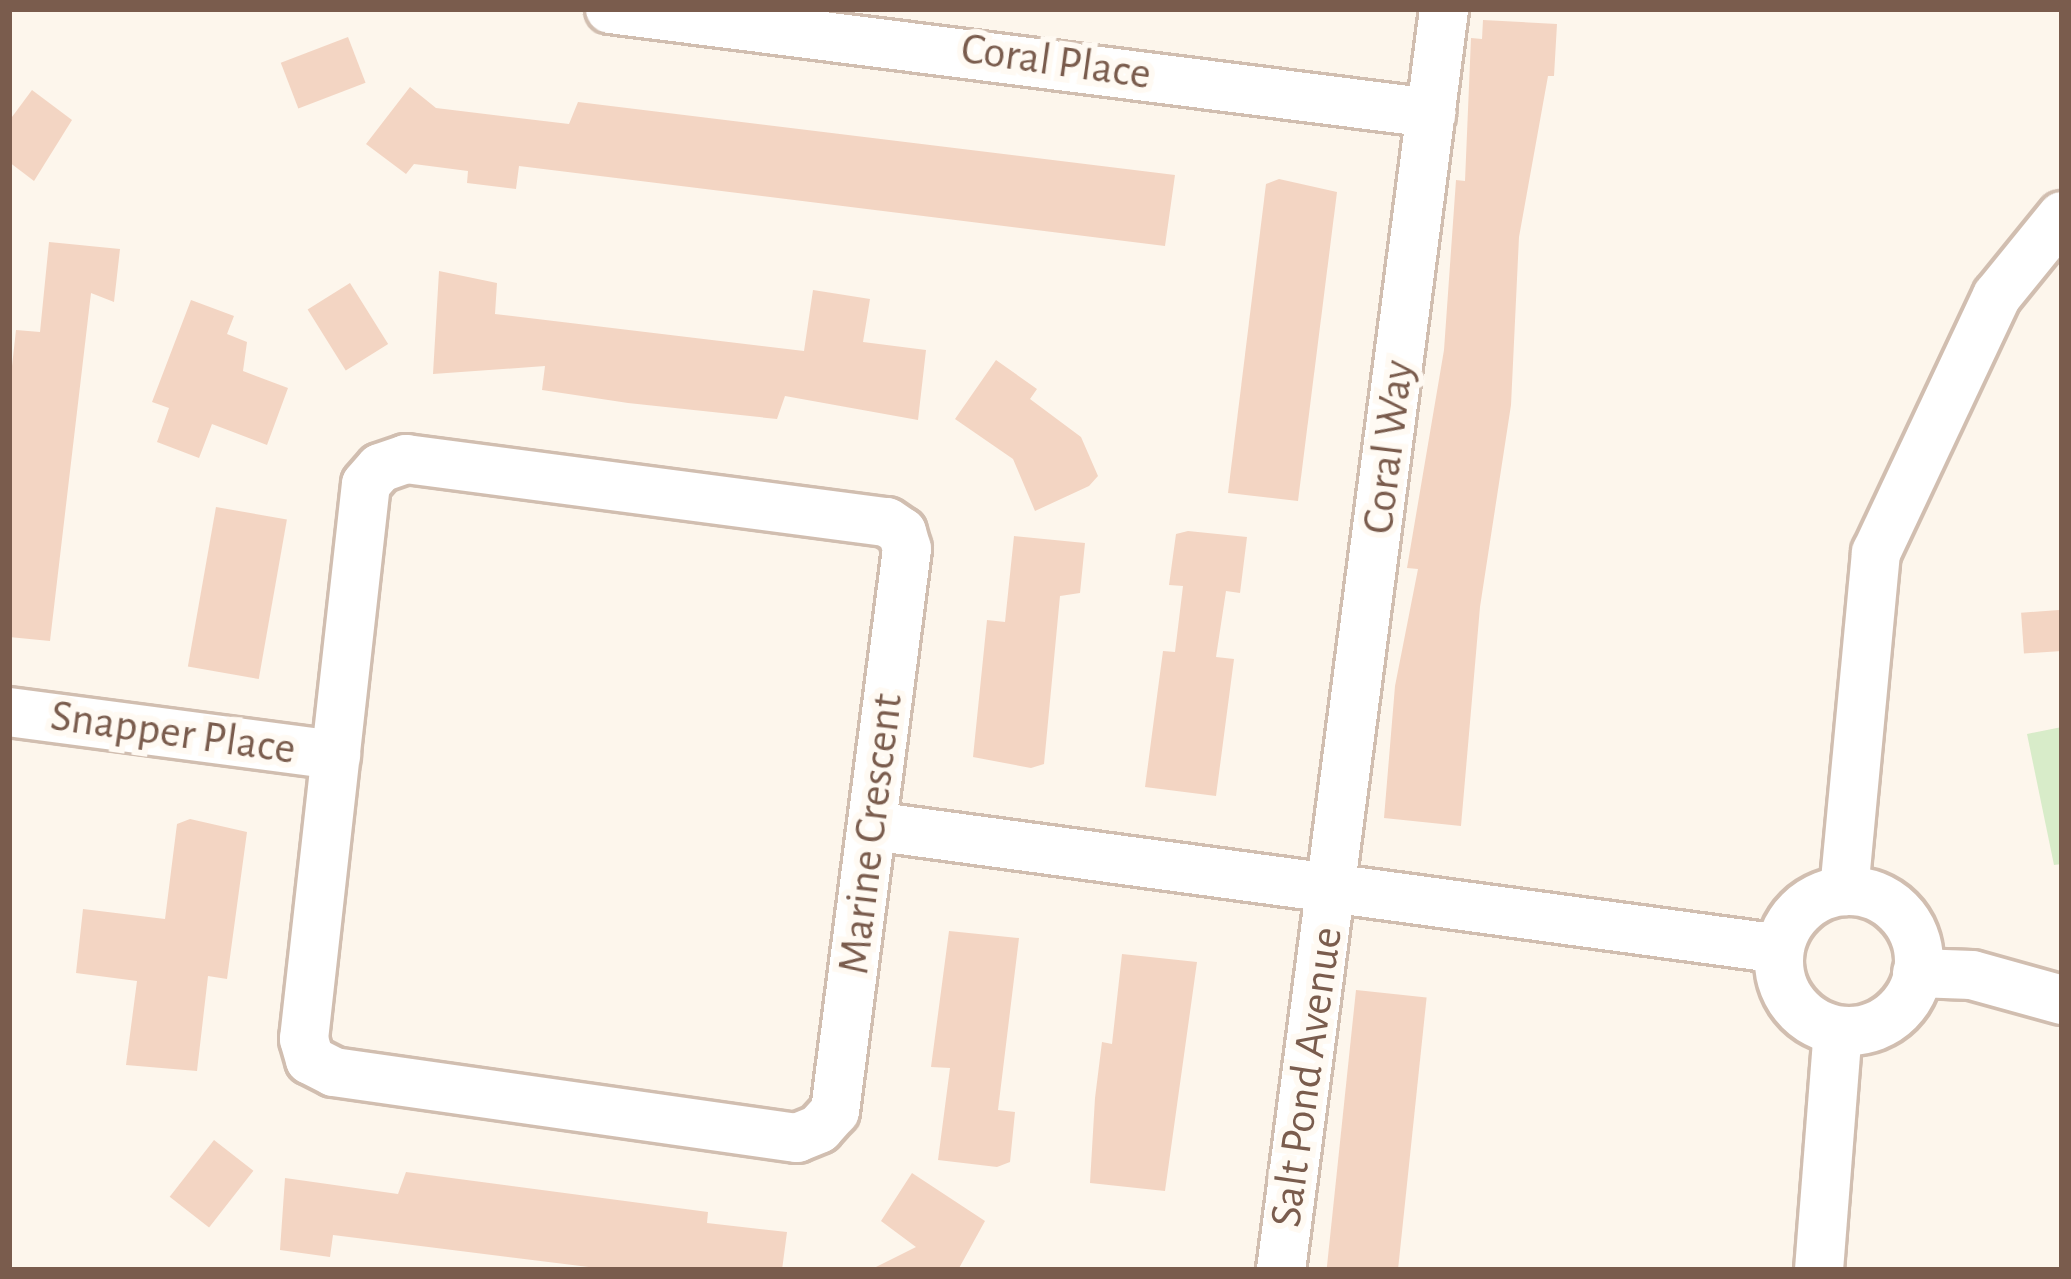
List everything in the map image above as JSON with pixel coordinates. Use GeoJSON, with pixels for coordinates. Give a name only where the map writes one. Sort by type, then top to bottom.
{"type":"FeatureCollection","features":[{"type":"Feature","properties":{"kind":"street","name":"Coral Place"},"geometry":{"type":"LineString","coordinates":[[610,9],[927,27],[1431,112]]}},
{"type":"Feature","properties":{"kind":"street","name":"Coral Way"},"geometry":{"type":"LineString","coordinates":[[1334,885],[1444,9]]}},
{"type":"Feature","properties":{"kind":"street"},"geometry":{"type":"LineString","coordinates":[[1844,891],[1876,553],[1997,296],[2062,216]]}},
{"type":"Feature","properties":{"kind":"street","name":"Marine Crescent"},"geometry":{"type":"LineString","coordinates":[[406,459],[887,522],[908,549],[835,1111],[797,1138],[334,1072],[310,1060],[304,1040],[336,755],[366,484],[380,467],[406,459]]}},
{"type":"Feature","properties":{"kind":"street","name":"Snapper Place"},"geometry":{"type":"LineString","coordinates":[[9,712],[336,755]]}},
{"type":"Feature","properties":{"kind":"street"},"geometry":{"type":"LineString","coordinates":[[872,826],[1780,949]]}},
{"type":"Feature","properties":{"kind":"street","name":"Salt Pond Avenue"},"geometry":{"type":"LineString","coordinates":[[1281,1270],[1334,885]]}},
{"type":"Feature","properties":{"kind":"street"},"geometry":{"type":"LineString","coordinates":[[1844,891],[1885,900],[1900,914],[1918,952],[1917,973],[1898,1011],[1860,1030],[1838,1030],[1792,1002],[1780,949],[1809,903],[1844,891]]}},
{"type":"Feature","properties":{"kind":"street"},"geometry":{"type":"LineString","coordinates":[[1917,973],[1972,976],[2062,1000]]}},
{"type":"Feature","properties":{"kind":"street"},"geometry":{"type":"LineString","coordinates":[[1820,1270],[1838,1030]]}},
{"type":"Feature","properties":{"kind":"green space"},"geometry":{"type":"Polygon","coordinates":[[[2062,727],[2062,864],[2054,865],[2027,734],[2062,727]]]}},
{"type":"Feature","properties":{"kind":"building"},"geometry":{"type":"Polygon","coordinates":[[[1483,20],[1557,24],[1554,76],[1548,76],[1519,237],[1511,405],[1480,607],[1461,826],[1384,818],[1395,686],[1418,569],[1407,568],[1444,350],[1456,180],[1465,181],[1471,38],[1482,39],[1483,20]]]}},
{"type":"Feature","properties":{"kind":"building"},"geometry":{"type":"Polygon","coordinates":[[[348,37],[366,83],[298,109],[281,63],[348,37]]]}},
{"type":"Feature","properties":{"kind":"building"},"geometry":{"type":"Polygon","coordinates":[[[410,87],[436,108],[569,124],[578,102],[1175,175],[1165,246],[519,166],[516,189],[467,183],[468,171],[414,164],[406,174],[366,144],[410,87]]]}},
{"type":"Feature","properties":{"kind":"building"},"geometry":{"type":"Polygon","coordinates":[[[32,90],[72,120],[34,181],[9,162],[9,121],[32,90]]]}},
{"type":"Feature","properties":{"kind":"building"},"geometry":{"type":"Polygon","coordinates":[[[1279,179],[1337,192],[1298,501],[1228,493],[1266,184],[1279,179]]]}},
{"type":"Feature","properties":{"kind":"building"},"geometry":{"type":"Polygon","coordinates":[[[49,242],[120,249],[114,302],[91,293],[50,641],[9,637],[9,393],[16,330],[40,332],[49,242]]]}},
{"type":"Feature","properties":{"kind":"building"},"geometry":{"type":"Polygon","coordinates":[[[439,271],[497,283],[495,314],[804,351],[813,290],[870,299],[863,342],[926,350],[918,420],[785,396],[777,419],[628,403],[542,390],[545,366],[433,374],[439,271]]]}},
{"type":"Feature","properties":{"kind":"building"},"geometry":{"type":"Polygon","coordinates":[[[350,283],[388,344],[346,371],[308,309],[350,283]]]}},
{"type":"Feature","properties":{"kind":"building"},"geometry":{"type":"Polygon","coordinates":[[[191,300],[234,316],[227,334],[247,342],[243,371],[288,388],[267,445],[212,424],[199,458],[157,442],[169,408],[152,402],[191,300]]]}},
{"type":"Feature","properties":{"kind":"building"},"geometry":{"type":"Polygon","coordinates":[[[996,360],[1037,389],[1030,399],[1081,437],[1098,476],[1089,486],[1035,511],[1013,459],[955,419],[996,360]]]}},
{"type":"Feature","properties":{"kind":"building"},"geometry":{"type":"Polygon","coordinates":[[[216,507],[287,520],[259,679],[188,667],[216,507]]]}},
{"type":"Feature","properties":{"kind":"building"},"geometry":{"type":"Polygon","coordinates":[[[1176,534],[1247,537],[1240,593],[1226,591],[1216,657],[1234,659],[1216,796],[1145,787],[1163,651],[1175,652],[1183,586],[1169,585],[1176,534]]]}},
{"type":"Feature","properties":{"kind":"building"},"geometry":{"type":"Polygon","coordinates":[[[1014,536],[1085,543],[1080,593],[1060,596],[1044,764],[1031,768],[973,757],[987,620],[1005,622],[1014,536]]]}},
{"type":"Feature","properties":{"kind":"building"},"geometry":{"type":"Polygon","coordinates":[[[2059,610],[2062,651],[2024,654],[2021,613],[2059,610]]]}},
{"type":"Feature","properties":{"kind":"building"},"geometry":{"type":"Polygon","coordinates":[[[190,819],[247,832],[227,979],[208,976],[197,1071],[126,1065],[137,981],[76,973],[83,909],[165,919],[177,824],[190,819]]]}},
{"type":"Feature","properties":{"kind":"building"},"geometry":{"type":"Polygon","coordinates":[[[949,931],[1019,938],[998,1110],[1015,1112],[1010,1162],[997,1167],[938,1160],[950,1068],[931,1067],[949,931]]]}},
{"type":"Feature","properties":{"kind":"building"},"geometry":{"type":"Polygon","coordinates":[[[1122,954],[1197,962],[1165,1191],[1090,1183],[1102,1042],[1112,1044],[1122,954]]]}},
{"type":"Feature","properties":{"kind":"building"},"geometry":{"type":"Polygon","coordinates":[[[1356,990],[1427,997],[1398,1270],[1327,1270],[1356,990]]]}},
{"type":"Feature","properties":{"kind":"building"},"geometry":{"type":"Polygon","coordinates":[[[214,1140],[253,1171],[209,1228],[170,1197],[214,1140]]]}},
{"type":"Feature","properties":{"kind":"building"},"geometry":{"type":"Polygon","coordinates":[[[406,1172],[708,1212],[707,1223],[787,1232],[782,1270],[613,1270],[333,1235],[330,1257],[280,1250],[285,1178],[398,1194],[406,1172]]]}},
{"type":"Feature","properties":{"kind":"building"},"geometry":{"type":"Polygon","coordinates":[[[912,1173],[985,1221],[958,1270],[870,1270],[916,1247],[881,1221],[912,1173]]]}}]}
